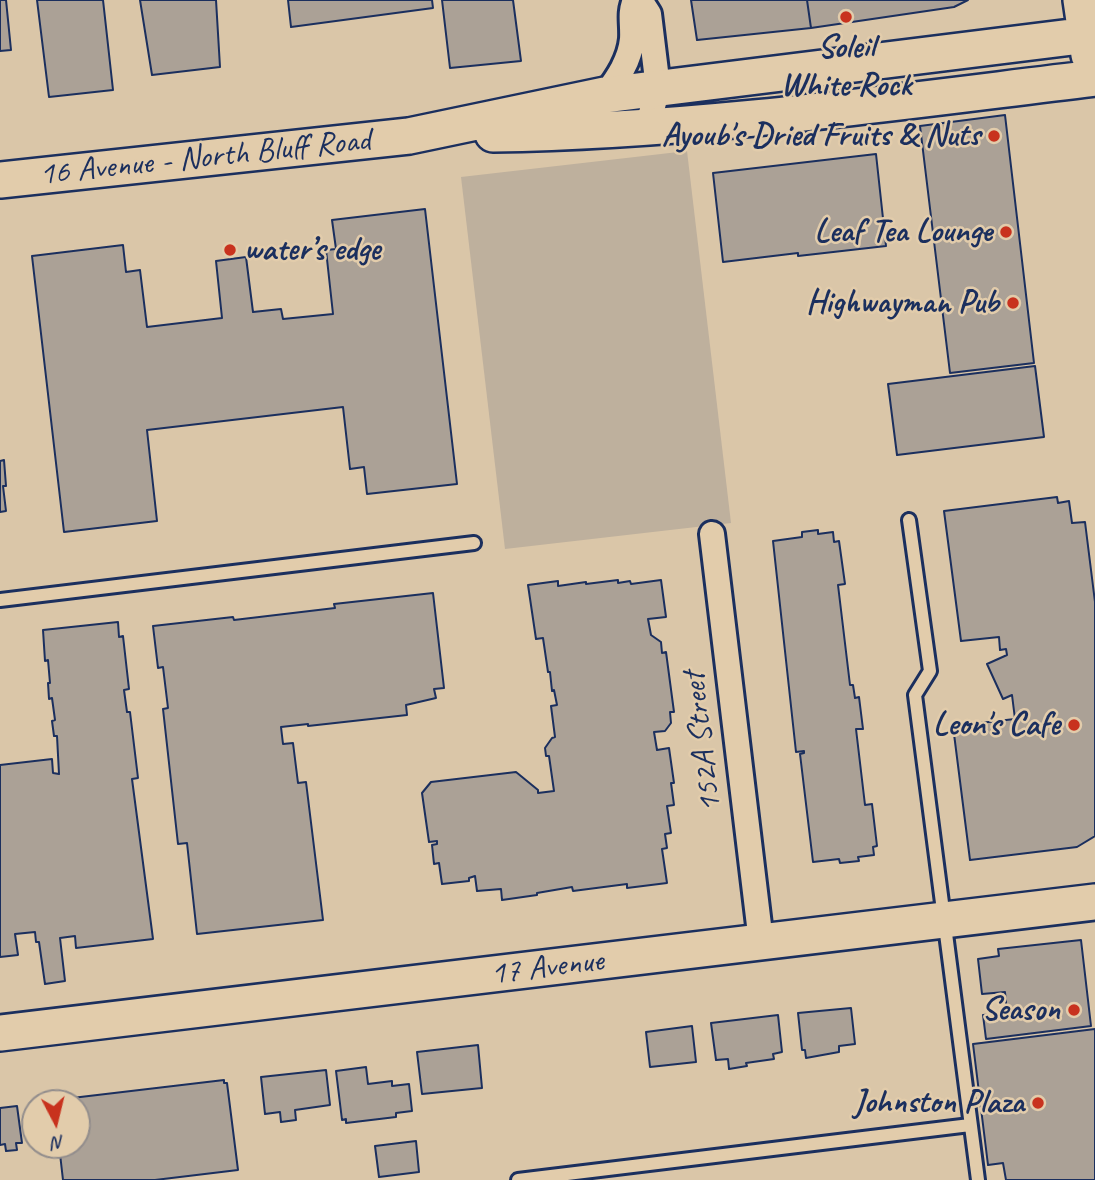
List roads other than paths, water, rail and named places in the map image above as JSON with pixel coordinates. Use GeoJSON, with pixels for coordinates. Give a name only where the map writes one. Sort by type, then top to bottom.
{"type":"FeatureCollection","features":[{"type":"Feature","properties":{"kind":"main road"},"geometry":{"type":"LineString","coordinates":[[1081,0],[1091,34],[1094,86]]}},
{"type":"Feature","properties":{"kind":"main road","name":"16 Avenue - North Bluff Road"},"geometry":{"type":"LineString","coordinates":[[409,136],[605,95],[1091,34]]}},
{"type":"Feature","properties":{"kind":"main road","name":"16 Avenue - North Bluff Road"},"geometry":{"type":"LineString","coordinates":[[0,180],[409,136],[586,133],[1094,86]]}},
{"type":"Feature","properties":{"kind":"main road","name":"17 Avenue"},"geometry":{"type":"LineString","coordinates":[[0,1033],[1095,902]]}},
{"type":"Feature","properties":{"kind":"street"},"geometry":{"type":"LineString","coordinates":[[605,95],[627,60],[632,40],[630,12],[638,0],[649,14],[658,88],[647,128]]}},
{"type":"Feature","properties":{"kind":"street","name":"152A Street"},"geometry":{"type":"LineString","coordinates":[[712,534],[761,942]]}},
{"type":"Feature","properties":{"kind":"lane"},"geometry":{"type":"LineString","coordinates":[[909,520],[930,671],[915,695],[978,1180]]}},
{"type":"Feature","properties":{"kind":"lane"},"geometry":{"type":"LineString","coordinates":[[0,600],[474,543]]}},
{"type":"Feature","properties":{"kind":"lane"},"geometry":{"type":"LineString","coordinates":[[518,1180],[970,1125]]}},
{"type":"Feature","properties":{"kind":"place","name":"Soleil White Rock"},"geometry":{"type":"Point","coordinates":[846,17]}},
{"type":"Feature","properties":{"kind":"place","name":"Ayoub's Dried Fruits & Nuts"},"geometry":{"type":"Point","coordinates":[994,136]}},
{"type":"Feature","properties":{"kind":"place","name":"Leaf Tea Lounge"},"geometry":{"type":"Point","coordinates":[1006,232]}},
{"type":"Feature","properties":{"kind":"place","name":"water’s edge"},"geometry":{"type":"Point","coordinates":[230,250]}},
{"type":"Feature","properties":{"kind":"place","name":"Highwayman Pub"},"geometry":{"type":"Point","coordinates":[1013,303]}},
{"type":"Feature","properties":{"kind":"place","name":"Leon's Cafe"},"geometry":{"type":"Point","coordinates":[1074,725]}},
{"type":"Feature","properties":{"kind":"place","name":"Season"},"geometry":{"type":"Point","coordinates":[1074,1010]}},
{"type":"Feature","properties":{"kind":"place","name":"Johnston Plaza"},"geometry":{"type":"Point","coordinates":[1038,1103]}}]}
